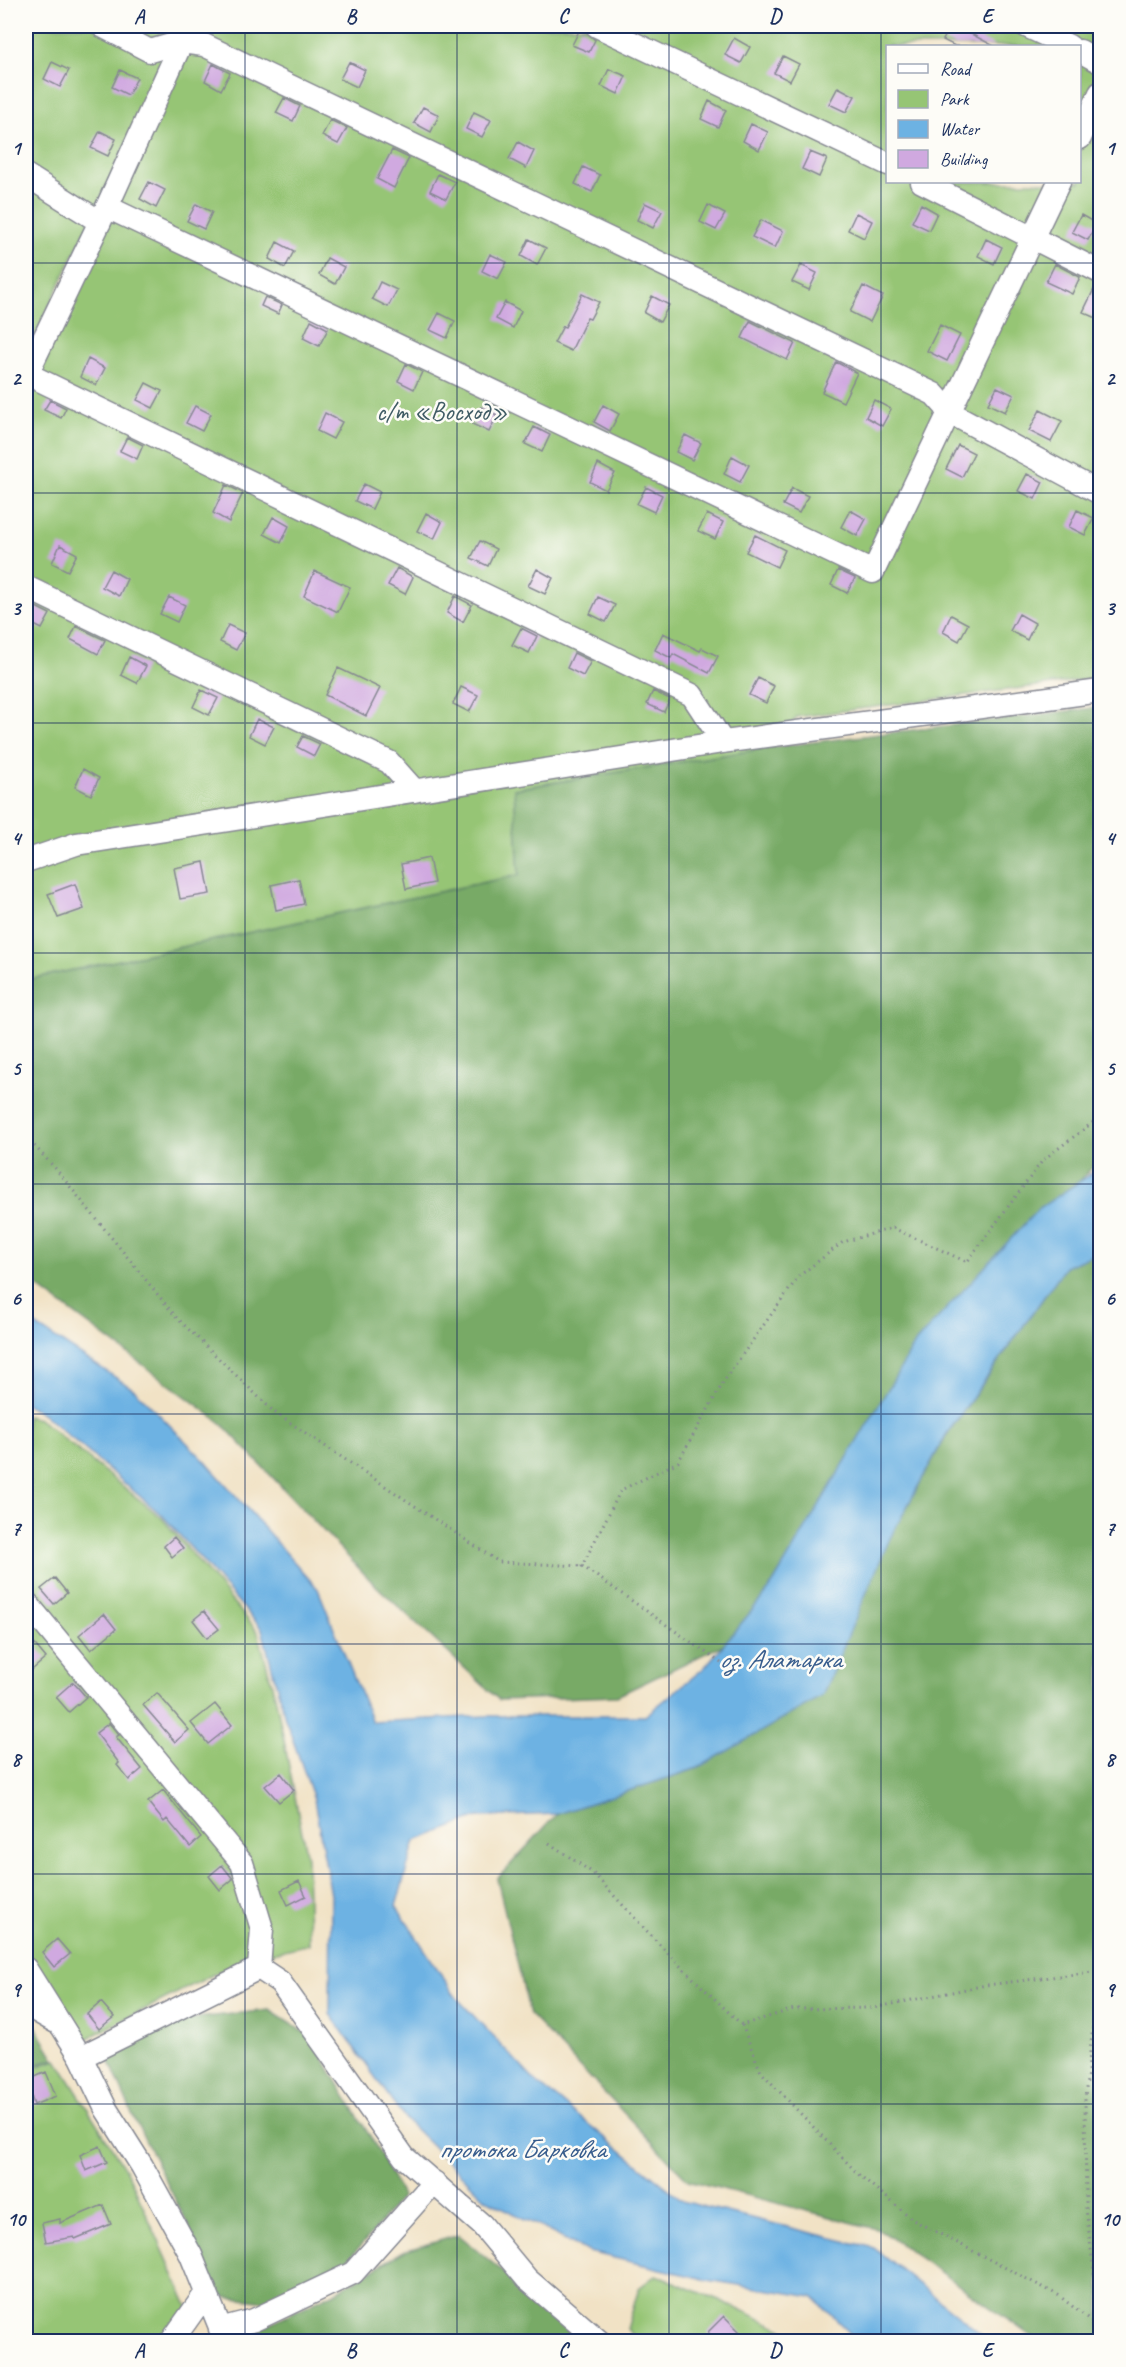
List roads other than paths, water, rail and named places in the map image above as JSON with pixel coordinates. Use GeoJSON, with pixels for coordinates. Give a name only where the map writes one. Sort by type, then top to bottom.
{"type":"FeatureCollection","features":[{"type":"Feature","properties":{"kind":"street"},"geometry":{"type":"LineString","coordinates":[[102,26],[150,51],[185,34]]}},
{"type":"Feature","properties":{"kind":"street"},"geometry":{"type":"LineString","coordinates":[[597,26],[886,163]]}},
{"type":"Feature","properties":{"kind":"street"},"geometry":{"type":"LineString","coordinates":[[1026,26],[1067,45]]}},
{"type":"Feature","properties":{"kind":"street"},"geometry":{"type":"LineString","coordinates":[[185,34],[103,215],[28,364],[692,695],[723,742]]}},
{"type":"Feature","properties":{"kind":"street"},"geometry":{"type":"LineString","coordinates":[[185,34],[934,394],[951,413],[1101,493]]}},
{"type":"Feature","properties":{"kind":"street"},"geometry":{"type":"LineString","coordinates":[[1081,52],[1101,62]]}},
{"type":"Feature","properties":{"kind":"street"},"geometry":{"type":"LineString","coordinates":[[1081,136],[1101,93]]}},
{"type":"Feature","properties":{"kind":"street"},"geometry":{"type":"LineString","coordinates":[[26,176],[103,215],[873,572],[951,413],[1059,183]]}},
{"type":"Feature","properties":{"kind":"street"},"geometry":{"type":"LineString","coordinates":[[924,183],[1101,272]]}},
{"type":"Feature","properties":{"kind":"street"},"geometry":{"type":"LineString","coordinates":[[26,587],[389,762],[415,791]]}},
{"type":"Feature","properties":{"kind":"street"},"geometry":{"type":"LineString","coordinates":[[26,861],[76,844],[723,742],[1101,691]]}},
{"type":"Feature","properties":{"kind":"street"},"geometry":{"type":"LineString","coordinates":[[26,1602],[242,1863],[262,1929],[259,1968]]}},
{"type":"Feature","properties":{"kind":"street"},"geometry":{"type":"LineString","coordinates":[[81,2057],[259,1968]]}},
{"type":"Feature","properties":{"kind":"street"},"geometry":{"type":"LineString","coordinates":[[259,1968],[280,1982],[404,2157],[482,2225],[527,2279],[600,2342]]}},
{"type":"Feature","properties":{"kind":"street"},"geometry":{"type":"LineString","coordinates":[[26,1969],[57,2023],[81,2057],[106,2109],[142,2166],[191,2255],[224,2336],[353,2272],[434,2182]]}},
{"type":"Feature","properties":{"kind":"street"},"geometry":{"type":"LineString","coordinates":[[26,2005],[57,2023]]}},
{"type":"Feature","properties":{"kind":"street"},"geometry":{"type":"LineString","coordinates":[[171,2342],[206,2293]]}},
{"type":"Feature","properties":{"kind":"water","name":"протока Барковка"},"geometry":{"type":"Polygon","coordinates":[[[1100,1168],[1100,1252],[1065,1267],[946,1435],[890,1538],[822,1696],[698,1768],[557,1814],[478,1817],[415,1841],[396,1906],[456,1997],[535,2081],[685,2202],[874,2248],[990,2341],[858,2341],[813,2297],[708,2280],[589,2252],[486,2199],[405,2119],[330,2014],[331,1895],[314,1799],[285,1718],[262,1629],[163,1516],[42,1413],[26,1404],[26,1319],[135,1390],[206,1462],[318,1589],[372,1722],[486,1716],[645,1716],[704,1668],[769,1590],[916,1342],[1038,1209],[1100,1168]]]}},
{"type":"Feature","properties":{"kind":"park label","name":"с/т «Восход»"},"geometry":{"type":"Point","coordinates":[442,411]}},
{"type":"Feature","properties":{"kind":"water label","name":"оз. Алатарка"},"geometry":{"type":"Point","coordinates":[780,1659]}}]}
